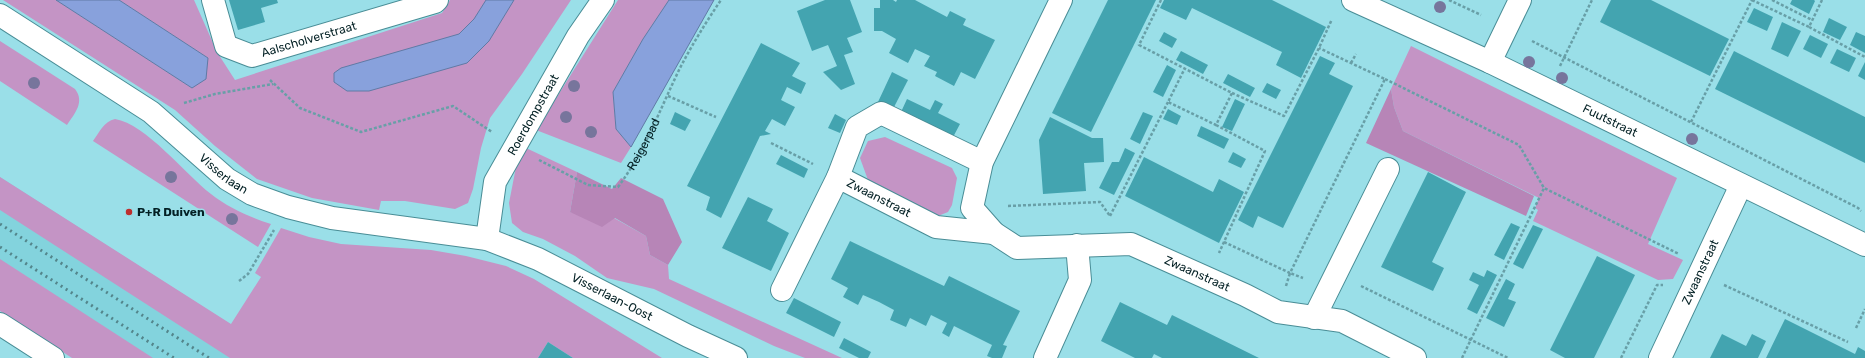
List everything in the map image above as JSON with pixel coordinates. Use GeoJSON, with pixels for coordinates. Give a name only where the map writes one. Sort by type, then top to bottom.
{"type":"FeatureCollection","features":[{"type":"Feature","properties":{"kind":"street","name":"Aalscholverstraat"},"geometry":{"type":"LineString","coordinates":[[213,0],[226,46],[252,56],[435,2],[437,0]]}},
{"type":"Feature","properties":{"kind":"street","name":"Roerdompstraat"},"geometry":{"type":"LineString","coordinates":[[487,238],[495,182],[578,36],[603,0]]}},
{"type":"Feature","properties":{"kind":"street"},"geometry":{"type":"LineString","coordinates":[[972,208],[982,162],[1060,0]]}},
{"type":"Feature","properties":{"kind":"street","name":"Fuutstraat"},"geometry":{"type":"LineString","coordinates":[[1352,0],[1490,62],[1865,245]]}},
{"type":"Feature","properties":{"kind":"street"},"geometry":{"type":"LineString","coordinates":[[1490,62],[1520,0]]}},
{"type":"Feature","properties":{"kind":"street","name":"Visserlaan"},"geometry":{"type":"LineString","coordinates":[[0,15],[151,112],[227,179],[252,194],[332,218],[487,238]]}},
{"type":"Feature","properties":{"kind":"street"},"geometry":{"type":"LineString","coordinates":[[838,177],[857,127],[881,113],[982,162]]}},
{"type":"Feature","properties":{"kind":"street"},"geometry":{"type":"LineString","coordinates":[[1314,318],[1388,169]]}},
{"type":"Feature","properties":{"kind":"street","name":"Zwaanstraat"},"geometry":{"type":"LineString","coordinates":[[782,290],[838,177],[936,227],[994,233]]}},
{"type":"Feature","properties":{"kind":"street","name":"Zwaanstraat"},"geometry":{"type":"LineString","coordinates":[[1660,358],[1741,185]]}},
{"type":"Feature","properties":{"kind":"street","name":"Zwaanstraat"},"geometry":{"type":"LineString","coordinates":[[972,208],[994,233],[1017,248],[1131,244],[1278,312],[1342,321],[1415,358]]}},
{"type":"Feature","properties":{"kind":"street","name":"Visserlaan-Oost"},"geometry":{"type":"LineString","coordinates":[[487,238],[538,259],[681,332],[736,358]]}},
{"type":"Feature","properties":{"kind":"street"},"geometry":{"type":"LineString","coordinates":[[1045,358],[1080,280],[1077,245]]}},
{"type":"Feature","properties":{"kind":"street"},"geometry":{"type":"LineString","coordinates":[[0,324],[53,358]]}},
{"type":"Feature","properties":{"kind":"path","name":"Reigerpad"},"geometry":{"type":"LineString","coordinates":[[514,147],[588,185],[618,187],[634,167],[681,68],[721,0]]}},
{"type":"Feature","properties":{"kind":"path"},"geometry":{"type":"LineString","coordinates":[[1161,0],[1139,45],[1184,70],[1284,116],[1319,48],[1334,14]]}},
{"type":"Feature","properties":{"kind":"path"},"geometry":{"type":"LineString","coordinates":[[1449,0],[1507,27],[1564,58],[1858,208],[1862,213]]}},
{"type":"Feature","properties":{"kind":"path"},"geometry":{"type":"LineString","coordinates":[[1564,58],[1592,0]]}},
{"type":"Feature","properties":{"kind":"path"},"geometry":{"type":"LineString","coordinates":[[1691,122],[1752,0],[1809,27],[1865,57]]}},
{"type":"Feature","properties":{"kind":"path"},"geometry":{"type":"LineString","coordinates":[[1772,0],[1812,20]]}},
{"type":"Feature","properties":{"kind":"path"},"geometry":{"type":"LineString","coordinates":[[1809,27],[1822,0]]}},
{"type":"Feature","properties":{"kind":"path"},"geometry":{"type":"LineString","coordinates":[[1319,48],[1519,145],[1544,188],[1688,258],[1700,274],[1848,342]]}},
{"type":"Feature","properties":{"kind":"path"},"geometry":{"type":"LineString","coordinates":[[1351,63],[1356,54]]}},
{"type":"Feature","properties":{"kind":"path"},"geometry":{"type":"LineString","coordinates":[[252,56],[273,84],[300,108],[361,132],[453,106],[514,147]]}},
{"type":"Feature","properties":{"kind":"path"},"geometry":{"type":"LineString","coordinates":[[1110,216],[1184,70]]}},
{"type":"Feature","properties":{"kind":"path"},"geometry":{"type":"LineString","coordinates":[[1290,273],[1385,79]]}},
{"type":"Feature","properties":{"kind":"path"},"geometry":{"type":"LineString","coordinates":[[151,112],[215,94],[273,84]]}},
{"type":"Feature","properties":{"kind":"path"},"geometry":{"type":"LineString","coordinates":[[1216,126],[1232,93]]}},
{"type":"Feature","properties":{"kind":"path"},"geometry":{"type":"LineString","coordinates":[[668,96],[716,117]]}},
{"type":"Feature","properties":{"kind":"path"},"geometry":{"type":"LineString","coordinates":[[1168,102],[1265,151],[1207,278]]}},
{"type":"Feature","properties":{"kind":"path"},"geometry":{"type":"LineString","coordinates":[[771,143],[838,177]]}},
{"type":"Feature","properties":{"kind":"path"},"geometry":{"type":"LineString","coordinates":[[1462,358],[1544,188]]}},
{"type":"Feature","properties":{"kind":"path"},"geometry":{"type":"LineString","coordinates":[[972,208],[1100,202],[1131,244]]}},
{"type":"Feature","properties":{"kind":"path"},"geometry":{"type":"LineString","coordinates":[[239,281],[248,274],[288,206]]}},
{"type":"Feature","properties":{"kind":"path"},"geometry":{"type":"LineString","coordinates":[[1224,242],[1341,295],[1348,280],[1508,358]]}},
{"type":"Feature","properties":{"kind":"path"},"geometry":{"type":"LineString","coordinates":[[1856,328],[1865,309]]}},
{"type":"Feature","properties":{"kind":"shaded area"},"geometry":{"type":"Polygon","coordinates":[[[3,0],[56,0],[192,88],[208,58],[119,0],[194,0],[217,52],[235,80],[442,13],[450,0],[571,0],[522,74],[490,118],[481,148],[473,189],[468,203],[455,209],[405,201],[381,201],[379,210],[312,198],[257,179],[215,146],[175,110],[3,0]]]}},
{"type":"Feature","properties":{"kind":"shaded area"},"geometry":{"type":"Polygon","coordinates":[[[56,0],[119,0],[208,58],[206,79],[192,88],[56,0]]]}},
{"type":"Feature","properties":{"kind":"shaded area"},"geometry":{"type":"Polygon","coordinates":[[[486,0],[514,0],[489,41],[467,63],[369,91],[347,91],[334,82],[334,73],[341,68],[459,34],[474,19],[486,0]]]}},
{"type":"Feature","properties":{"kind":"shaded area"},"geometry":{"type":"Polygon","coordinates":[[[618,0],[669,0],[643,39],[613,92],[616,129],[631,147],[621,163],[536,130],[618,0]]]}},
{"type":"Feature","properties":{"kind":"shaded area"},"geometry":{"type":"Polygon","coordinates":[[[669,0],[714,0],[631,147],[616,129],[613,92],[643,39],[669,0]]]}},
{"type":"Feature","properties":{"kind":"shaded area"},"geometry":{"type":"Polygon","coordinates":[[[0,41],[75,89],[78,94],[79,103],[76,112],[67,125],[0,81],[0,41]]]}},
{"type":"Feature","properties":{"kind":"shaded area"},"geometry":{"type":"Polygon","coordinates":[[[1411,46],[1677,178],[1648,244],[1683,260],[1673,279],[1658,280],[1533,221],[1538,210],[1535,208],[1539,198],[1403,131],[1394,107],[1391,89],[1411,46]]]}},
{"type":"Feature","properties":{"kind":"shaded area"},"geometry":{"type":"Polygon","coordinates":[[[1391,89],[1394,107],[1403,131],[1534,196],[1526,216],[1366,143],[1391,89]]]}},
{"type":"Feature","properties":{"kind":"shaded area"},"geometry":{"type":"Polygon","coordinates":[[[115,119],[127,123],[152,140],[211,194],[225,204],[240,212],[271,224],[258,247],[93,141],[108,122],[115,119]]]}},
{"type":"Feature","properties":{"kind":"shaded area"},"geometry":{"type":"Polygon","coordinates":[[[885,137],[952,168],[957,178],[952,205],[948,212],[938,216],[868,180],[860,158],[868,141],[885,137]]]}},
{"type":"Feature","properties":{"kind":"shaded area"},"geometry":{"type":"Polygon","coordinates":[[[526,148],[577,172],[570,212],[614,218],[646,236],[650,255],[668,265],[669,279],[842,358],[805,358],[774,346],[654,289],[607,278],[575,256],[543,239],[523,232],[512,223],[509,203],[516,167],[526,148]]]}},
{"type":"Feature","properties":{"kind":"shaded area"},"geometry":{"type":"Polygon","coordinates":[[[577,172],[612,189],[621,178],[663,199],[682,242],[668,265],[650,255],[646,236],[615,218],[602,227],[570,212],[577,172]]]}},
{"type":"Feature","properties":{"kind":"shaded area"},"geometry":{"type":"Polygon","coordinates":[[[0,177],[283,358],[112,358],[0,284],[0,177]]]}},
{"type":"Feature","properties":{"kind":"shaded area"},"geometry":{"type":"Polygon","coordinates":[[[0,177],[231,324],[261,277],[255,273],[281,228],[309,237],[341,244],[431,250],[466,256],[506,266],[534,279],[662,358],[573,358],[548,342],[538,358],[230,358],[0,210],[0,177]]]}},
{"type":"Feature","properties":{"kind":"shaded area"},"geometry":{"type":"Polygon","coordinates":[[[0,259],[153,358],[72,358],[0,311],[0,259]]]}},
{"type":"Feature","properties":{"kind":"building"},"geometry":{"type":"Polygon","coordinates":[[[229,0],[277,0],[278,3],[261,8],[265,22],[238,30],[229,0]]]}},
{"type":"Feature","properties":{"kind":"building"},"geometry":{"type":"Polygon","coordinates":[[[825,0],[850,0],[862,32],[847,38],[853,52],[844,55],[855,84],[841,90],[823,72],[837,66],[828,45],[812,51],[797,11],[825,0]]]}},
{"type":"Feature","properties":{"kind":"building"},"geometry":{"type":"Polygon","coordinates":[[[880,0],[893,0],[896,2],[897,0],[915,0],[947,17],[950,11],[966,19],[963,25],[995,40],[975,79],[961,72],[954,86],[935,76],[937,72],[924,66],[930,56],[915,49],[908,63],[889,53],[896,39],[882,31],[874,31],[874,8],[880,8],[880,0]]]}},
{"type":"Feature","properties":{"kind":"building"},"geometry":{"type":"Polygon","coordinates":[[[1108,0],[1156,0],[1091,132],[1052,113],[1108,0]]]}},
{"type":"Feature","properties":{"kind":"building"},"geometry":{"type":"Polygon","coordinates":[[[1164,0],[1272,0],[1326,27],[1301,78],[1276,65],[1282,52],[1192,8],[1186,20],[1160,8],[1164,0]]]}},
{"type":"Feature","properties":{"kind":"building"},"geometry":{"type":"Polygon","coordinates":[[[1611,0],[1651,0],[1729,39],[1710,76],[1600,22],[1611,0]]]}},
{"type":"Feature","properties":{"kind":"building"},"geometry":{"type":"Polygon","coordinates":[[[1792,0],[1815,1],[1809,14],[1790,4],[1792,0]]]}},
{"type":"Feature","properties":{"kind":"building"},"geometry":{"type":"Polygon","coordinates":[[[1754,8],[1773,17],[1767,31],[1747,22],[1754,8]]]}},
{"type":"Feature","properties":{"kind":"building"},"geometry":{"type":"Polygon","coordinates":[[[1829,18],[1847,27],[1840,40],[1823,32],[1829,18]]]}},
{"type":"Feature","properties":{"kind":"building"},"geometry":{"type":"Polygon","coordinates":[[[1782,22],[1801,31],[1788,57],[1771,49],[1782,22]]]}},
{"type":"Feature","properties":{"kind":"building"},"geometry":{"type":"Polygon","coordinates":[[[1164,32],[1177,39],[1172,48],[1159,41],[1164,32]]]}},
{"type":"Feature","properties":{"kind":"building"},"geometry":{"type":"Polygon","coordinates":[[[1856,32],[1865,36],[1865,53],[1850,45],[1856,32]]]}},
{"type":"Feature","properties":{"kind":"building"},"geometry":{"type":"Polygon","coordinates":[[[1810,35],[1828,44],[1821,58],[1803,49],[1810,35]]]}},
{"type":"Feature","properties":{"kind":"building"},"geometry":{"type":"Polygon","coordinates":[[[761,43],[800,63],[792,76],[806,83],[801,94],[787,87],[781,100],[795,107],[785,126],[772,119],[765,131],[771,134],[760,136],[721,218],[706,210],[710,197],[687,186],[761,43]]]}},
{"type":"Feature","properties":{"kind":"building"},"geometry":{"type":"Polygon","coordinates":[[[1837,49],[1856,58],[1849,72],[1830,63],[1837,49]]]}},
{"type":"Feature","properties":{"kind":"building"},"geometry":{"type":"Polygon","coordinates":[[[1181,51],[1208,65],[1203,74],[1176,60],[1181,51]]]}},
{"type":"Feature","properties":{"kind":"building"},"geometry":{"type":"Polygon","coordinates":[[[1734,51],[1865,117],[1865,163],[1715,89],[1734,51]]]}},
{"type":"Feature","properties":{"kind":"building"},"geometry":{"type":"Polygon","coordinates":[[[1320,56],[1335,63],[1329,74],[1353,86],[1283,228],[1258,216],[1253,228],[1238,220],[1320,56]]]}},
{"type":"Feature","properties":{"kind":"building"},"geometry":{"type":"Polygon","coordinates":[[[1865,62],[1865,80],[1858,76],[1865,62]]]}},
{"type":"Feature","properties":{"kind":"building"},"geometry":{"type":"Polygon","coordinates":[[[1167,65],[1176,70],[1163,97],[1153,92],[1167,65]]]}},
{"type":"Feature","properties":{"kind":"building"},"geometry":{"type":"Polygon","coordinates":[[[892,72],[908,80],[893,109],[878,102],[892,72]]]}},
{"type":"Feature","properties":{"kind":"building"},"geometry":{"type":"Polygon","coordinates":[[[1228,74],[1255,88],[1250,97],[1223,83],[1228,74]]]}},
{"type":"Feature","properties":{"kind":"building"},"geometry":{"type":"Polygon","coordinates":[[[1267,83],[1281,90],[1276,99],[1262,92],[1267,83]]]}},
{"type":"Feature","properties":{"kind":"building"},"geometry":{"type":"Polygon","coordinates":[[[907,99],[930,110],[935,100],[943,104],[938,113],[960,124],[952,139],[901,112],[907,99]]]}},
{"type":"Feature","properties":{"kind":"building"},"geometry":{"type":"Polygon","coordinates":[[[1235,99],[1245,104],[1232,131],[1222,127],[1235,99]]]}},
{"type":"Feature","properties":{"kind":"building"},"geometry":{"type":"Polygon","coordinates":[[[1168,109],[1181,116],[1177,125],[1163,119],[1168,109]]]}},
{"type":"Feature","properties":{"kind":"building"},"geometry":{"type":"Polygon","coordinates":[[[675,112],[691,120],[685,131],[670,124],[675,112]]]}},
{"type":"Feature","properties":{"kind":"building"},"geometry":{"type":"Polygon","coordinates":[[[1143,112],[1153,116],[1140,144],[1130,139],[1143,112]]]}},
{"type":"Feature","properties":{"kind":"building"},"geometry":{"type":"Polygon","coordinates":[[[835,114],[846,120],[840,133],[828,128],[835,114]]]}},
{"type":"Feature","properties":{"kind":"building"},"geometry":{"type":"Polygon","coordinates":[[[1050,117],[1092,138],[1103,138],[1104,162],[1084,163],[1086,191],[1043,194],[1039,140],[1050,117]]]}},
{"type":"Feature","properties":{"kind":"building"},"geometry":{"type":"Polygon","coordinates":[[[1201,126],[1229,139],[1224,149],[1197,136],[1201,126]]]}},
{"type":"Feature","properties":{"kind":"building"},"geometry":{"type":"Polygon","coordinates":[[[1125,148],[1135,153],[1114,195],[1099,188],[1112,162],[1119,162],[1125,148]]]}},
{"type":"Feature","properties":{"kind":"building"},"geometry":{"type":"Polygon","coordinates":[[[1233,152],[1246,159],[1241,168],[1228,162],[1233,152]]]}},
{"type":"Feature","properties":{"kind":"building"},"geometry":{"type":"Polygon","coordinates":[[[781,155],[808,169],[804,178],[776,164],[781,155]]]}},
{"type":"Feature","properties":{"kind":"building"},"geometry":{"type":"Polygon","coordinates":[[[1144,157],[1213,192],[1219,179],[1244,192],[1219,243],[1125,196],[1144,157]]]}},
{"type":"Feature","properties":{"kind":"building"},"geometry":{"type":"Polygon","coordinates":[[[1428,172],[1466,192],[1432,262],[1444,268],[1433,291],[1381,267],[1428,172]]]}},
{"type":"Feature","properties":{"kind":"building"},"geometry":{"type":"Polygon","coordinates":[[[748,197],[773,209],[767,221],[789,233],[771,271],[722,248],[748,197]]]}},
{"type":"Feature","properties":{"kind":"building"},"geometry":{"type":"Polygon","coordinates":[[[1511,223],[1520,227],[1504,260],[1494,255],[1511,223]]]}},
{"type":"Feature","properties":{"kind":"building"},"geometry":{"type":"Polygon","coordinates":[[[1533,225],[1543,229],[1523,269],[1513,264],[1533,225]]]}},
{"type":"Feature","properties":{"kind":"building"},"geometry":{"type":"Polygon","coordinates":[[[850,241],[944,286],[949,276],[1020,311],[1003,345],[1007,346],[1002,358],[992,358],[987,356],[992,345],[954,326],[949,337],[942,333],[947,323],[931,315],[926,326],[910,318],[906,327],[890,320],[894,310],[879,302],[863,295],[858,305],[843,297],[848,288],[831,279],[850,241]]]}},
{"type":"Feature","properties":{"kind":"building"},"geometry":{"type":"Polygon","coordinates":[[[1597,256],[1635,275],[1594,358],[1565,358],[1550,350],[1597,256]]]}},
{"type":"Feature","properties":{"kind":"building"},"geometry":{"type":"Polygon","coordinates":[[[1487,270],[1497,275],[1477,314],[1467,309],[1479,285],[1469,280],[1473,272],[1484,277],[1487,270]]]}},
{"type":"Feature","properties":{"kind":"building"},"geometry":{"type":"Polygon","coordinates":[[[1506,279],[1515,284],[1508,299],[1516,302],[1504,327],[1486,318],[1506,279]]]}},
{"type":"Feature","properties":{"kind":"building"},"geometry":{"type":"Polygon","coordinates":[[[794,298],[841,322],[834,337],[786,313],[794,298]]]}},
{"type":"Feature","properties":{"kind":"building"},"geometry":{"type":"Polygon","coordinates":[[[1120,302],[1167,325],[1172,315],[1259,358],[1162,358],[1154,354],[1152,358],[1135,358],[1101,341],[1120,302]]]}},
{"type":"Feature","properties":{"kind":"building"},"geometry":{"type":"Polygon","coordinates":[[[1785,319],[1855,354],[1858,347],[1865,351],[1865,358],[1766,358],[1785,319]]]}},
{"type":"Feature","properties":{"kind":"building"},"geometry":{"type":"Polygon","coordinates":[[[1722,334],[1746,346],[1752,334],[1766,341],[1758,358],[1710,358],[1722,334]]]}},
{"type":"Feature","properties":{"kind":"building"},"geometry":{"type":"Polygon","coordinates":[[[844,338],[871,352],[868,358],[859,358],[839,348],[844,338]]]}},
{"type":"Feature","properties":{"kind":"building"},"geometry":{"type":"Polygon","coordinates":[[[548,342],[573,358],[538,358],[548,342]]]}},
{"type":"Feature","properties":{"kind":"railway"},"geometry":{"type":"LineString","coordinates":[[0,224],[209,358]]}},
{"type":"Feature","properties":{"kind":"railway"},"geometry":{"type":"LineString","coordinates":[[0,247],[174,358]]}},
{"type":"Feature","properties":{"kind":"place","name":"P+R Duiven"},"geometry":{"type":"Point","coordinates":[129,212]}}]}
